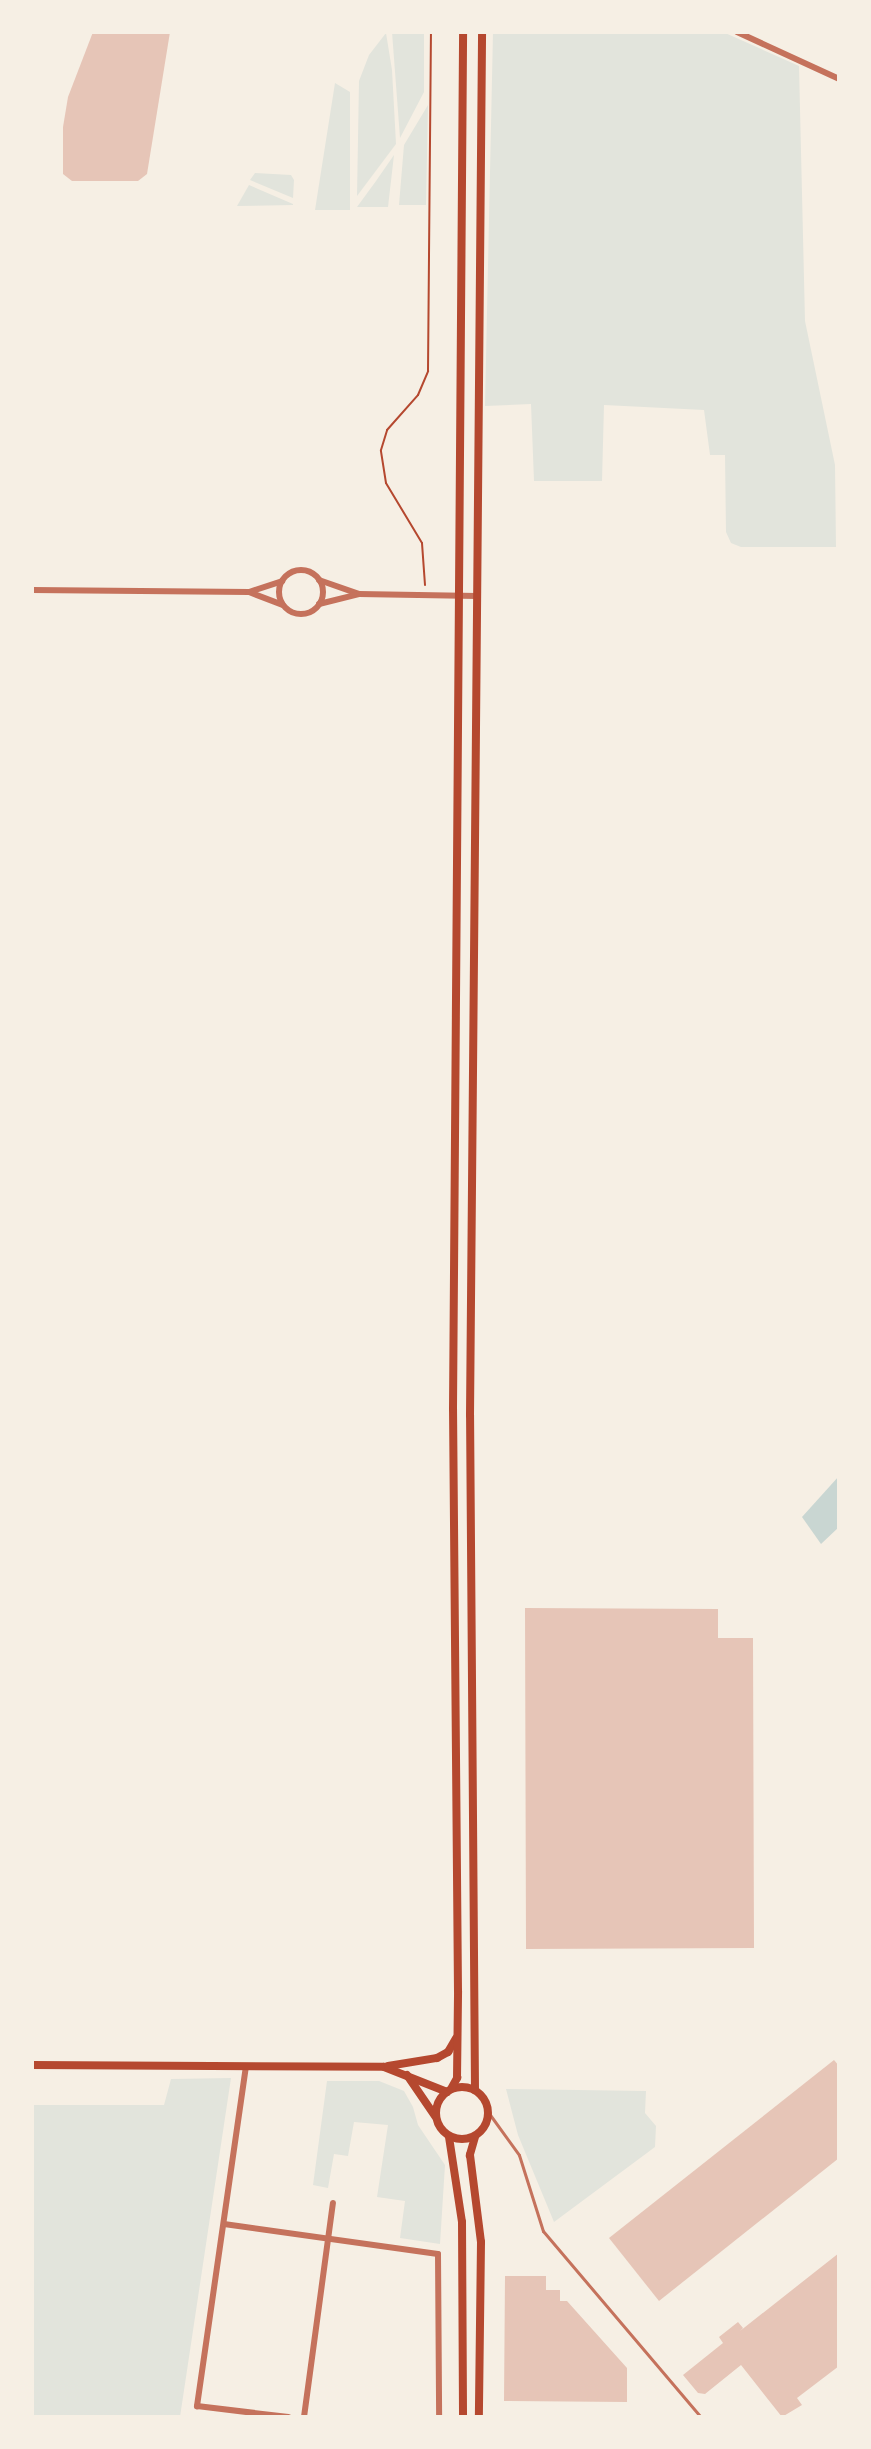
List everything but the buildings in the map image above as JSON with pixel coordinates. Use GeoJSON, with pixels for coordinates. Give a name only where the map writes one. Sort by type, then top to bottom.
{"type":"FeatureCollection","features":[{"type":"Feature","properties":{"kind":"main road"},"geometry":{"type":"LineString","coordinates":[[435,2116],[439,2099],[457,2078],[458,2034],[453,1409],[462,595],[463,32]]}},
{"type":"Feature","properties":{"kind":"main road"},"geometry":{"type":"LineString","coordinates":[[479,2417],[481,2242],[470,2155],[488,2112],[485,2102],[475,2090],[470,1415],[482,32]]}},
{"type":"Feature","properties":{"kind":"main road"},"geometry":{"type":"LineString","coordinates":[[32,2065],[384,2067],[442,2056],[458,2034]]}},
{"type":"Feature","properties":{"kind":"main road"},"geometry":{"type":"LineString","coordinates":[[384,2067],[449,2090],[475,2090]]}},
{"type":"Feature","properties":{"kind":"main road"},"geometry":{"type":"LineString","coordinates":[[406,2074],[449,2137],[462,2222],[463,2417]]}},
{"type":"Feature","properties":{"kind":"main road"},"geometry":{"type":"LineString","coordinates":[[449,2137],[463,2140],[475,2137]]}},
{"type":"Feature","properties":{"kind":"street"},"geometry":{"type":"LineString","coordinates":[[737,32],[839,79]]}},
{"type":"Feature","properties":{"kind":"street"},"geometry":{"type":"LineString","coordinates":[[32,590],[249,592],[282,581],[297,571],[309,572],[319,580],[359,594]]}},
{"type":"Feature","properties":{"kind":"street"},"geometry":{"type":"LineString","coordinates":[[319,580],[322,592],[319,604]]}},
{"type":"Feature","properties":{"kind":"street"},"geometry":{"type":"LineString","coordinates":[[282,581],[279,593],[283,605]]}},
{"type":"Feature","properties":{"kind":"street"},"geometry":{"type":"LineString","coordinates":[[249,592],[298,614],[310,612],[319,604],[359,594],[477,596]]}},
{"type":"Feature","properties":{"kind":"street"},"geometry":{"type":"LineString","coordinates":[[246,2066],[197,2406],[288,2417]]}},
{"type":"Feature","properties":{"kind":"street"},"geometry":{"type":"LineString","coordinates":[[304,2417],[333,2203]]}},
{"type":"Feature","properties":{"kind":"street"},"geometry":{"type":"LineString","coordinates":[[224,2224],[438,2254],[439,2417]]}},
{"type":"Feature","properties":{"kind":"lane"},"geometry":{"type":"LineString","coordinates":[[488,2112],[519,2155],[543,2231],[701,2417]]}},
{"type":"Feature","properties":{"kind":"path"},"geometry":{"type":"LineString","coordinates":[[425,594],[422,543],[386,483],[381,450],[387,430],[418,395],[428,371],[431,32]]}},
{"type":"Feature","properties":{"kind":"shaded area"},"geometry":{"type":"Polygon","coordinates":[[[392,32],[424,32],[424,92],[400,138],[392,32]]]}},
{"type":"Feature","properties":{"kind":"shaded area"},"geometry":{"type":"Polygon","coordinates":[[[493,32],[723,32],[799,66],[805,321],[835,465],[836,547],[741,547],[731,543],[726,532],[725,455],[710,455],[704,410],[604,405],[602,481],[534,481],[531,404],[485,406],[493,32]]]}},
{"type":"Feature","properties":{"kind":"shaded area"},"geometry":{"type":"Polygon","coordinates":[[[386,33],[392,70],[396,144],[357,196],[359,81],[369,55],[386,33]]]}},
{"type":"Feature","properties":{"kind":"shaded area"},"geometry":{"type":"Polygon","coordinates":[[[335,83],[350,92],[350,210],[315,210],[335,83]]]}},
{"type":"Feature","properties":{"kind":"shaded area"},"geometry":{"type":"Polygon","coordinates":[[[428,105],[426,205],[399,205],[404,145],[428,105]]]}},
{"type":"Feature","properties":{"kind":"shaded area"},"geometry":{"type":"Polygon","coordinates":[[[394,155],[388,207],[357,207],[376,181],[394,155]]]}},
{"type":"Feature","properties":{"kind":"shaded area"},"geometry":{"type":"Polygon","coordinates":[[[255,173],[291,175],[294,180],[293,198],[250,180],[255,173]]]}},
{"type":"Feature","properties":{"kind":"shaded area"},"geometry":{"type":"Polygon","coordinates":[[[249,185],[293,204],[293,205],[237,206],[249,185]]]}},
{"type":"Feature","properties":{"kind":"shaded area"},"geometry":{"type":"Polygon","coordinates":[[[839,1476],[839,1527],[821,1544],[802,1517],[839,1476]]]}},
{"type":"Feature","properties":{"kind":"shaded area"},"geometry":{"type":"Polygon","coordinates":[[[231,2078],[180,2417],[32,2417],[32,2105],[164,2105],[171,2079],[231,2078]]]}},
{"type":"Feature","properties":{"kind":"shaded area"},"geometry":{"type":"Polygon","coordinates":[[[327,2081],[379,2081],[404,2091],[418,2125],[445,2165],[440,2244],[400,2238],[405,2201],[377,2197],[388,2125],[354,2122],[348,2156],[334,2154],[328,2188],[313,2185],[327,2081]]]}},
{"type":"Feature","properties":{"kind":"shaded area"},"geometry":{"type":"Polygon","coordinates":[[[506,2089],[646,2091],[645,2113],[656,2126],[655,2147],[554,2222],[518,2135],[506,2089]]]}}]}
